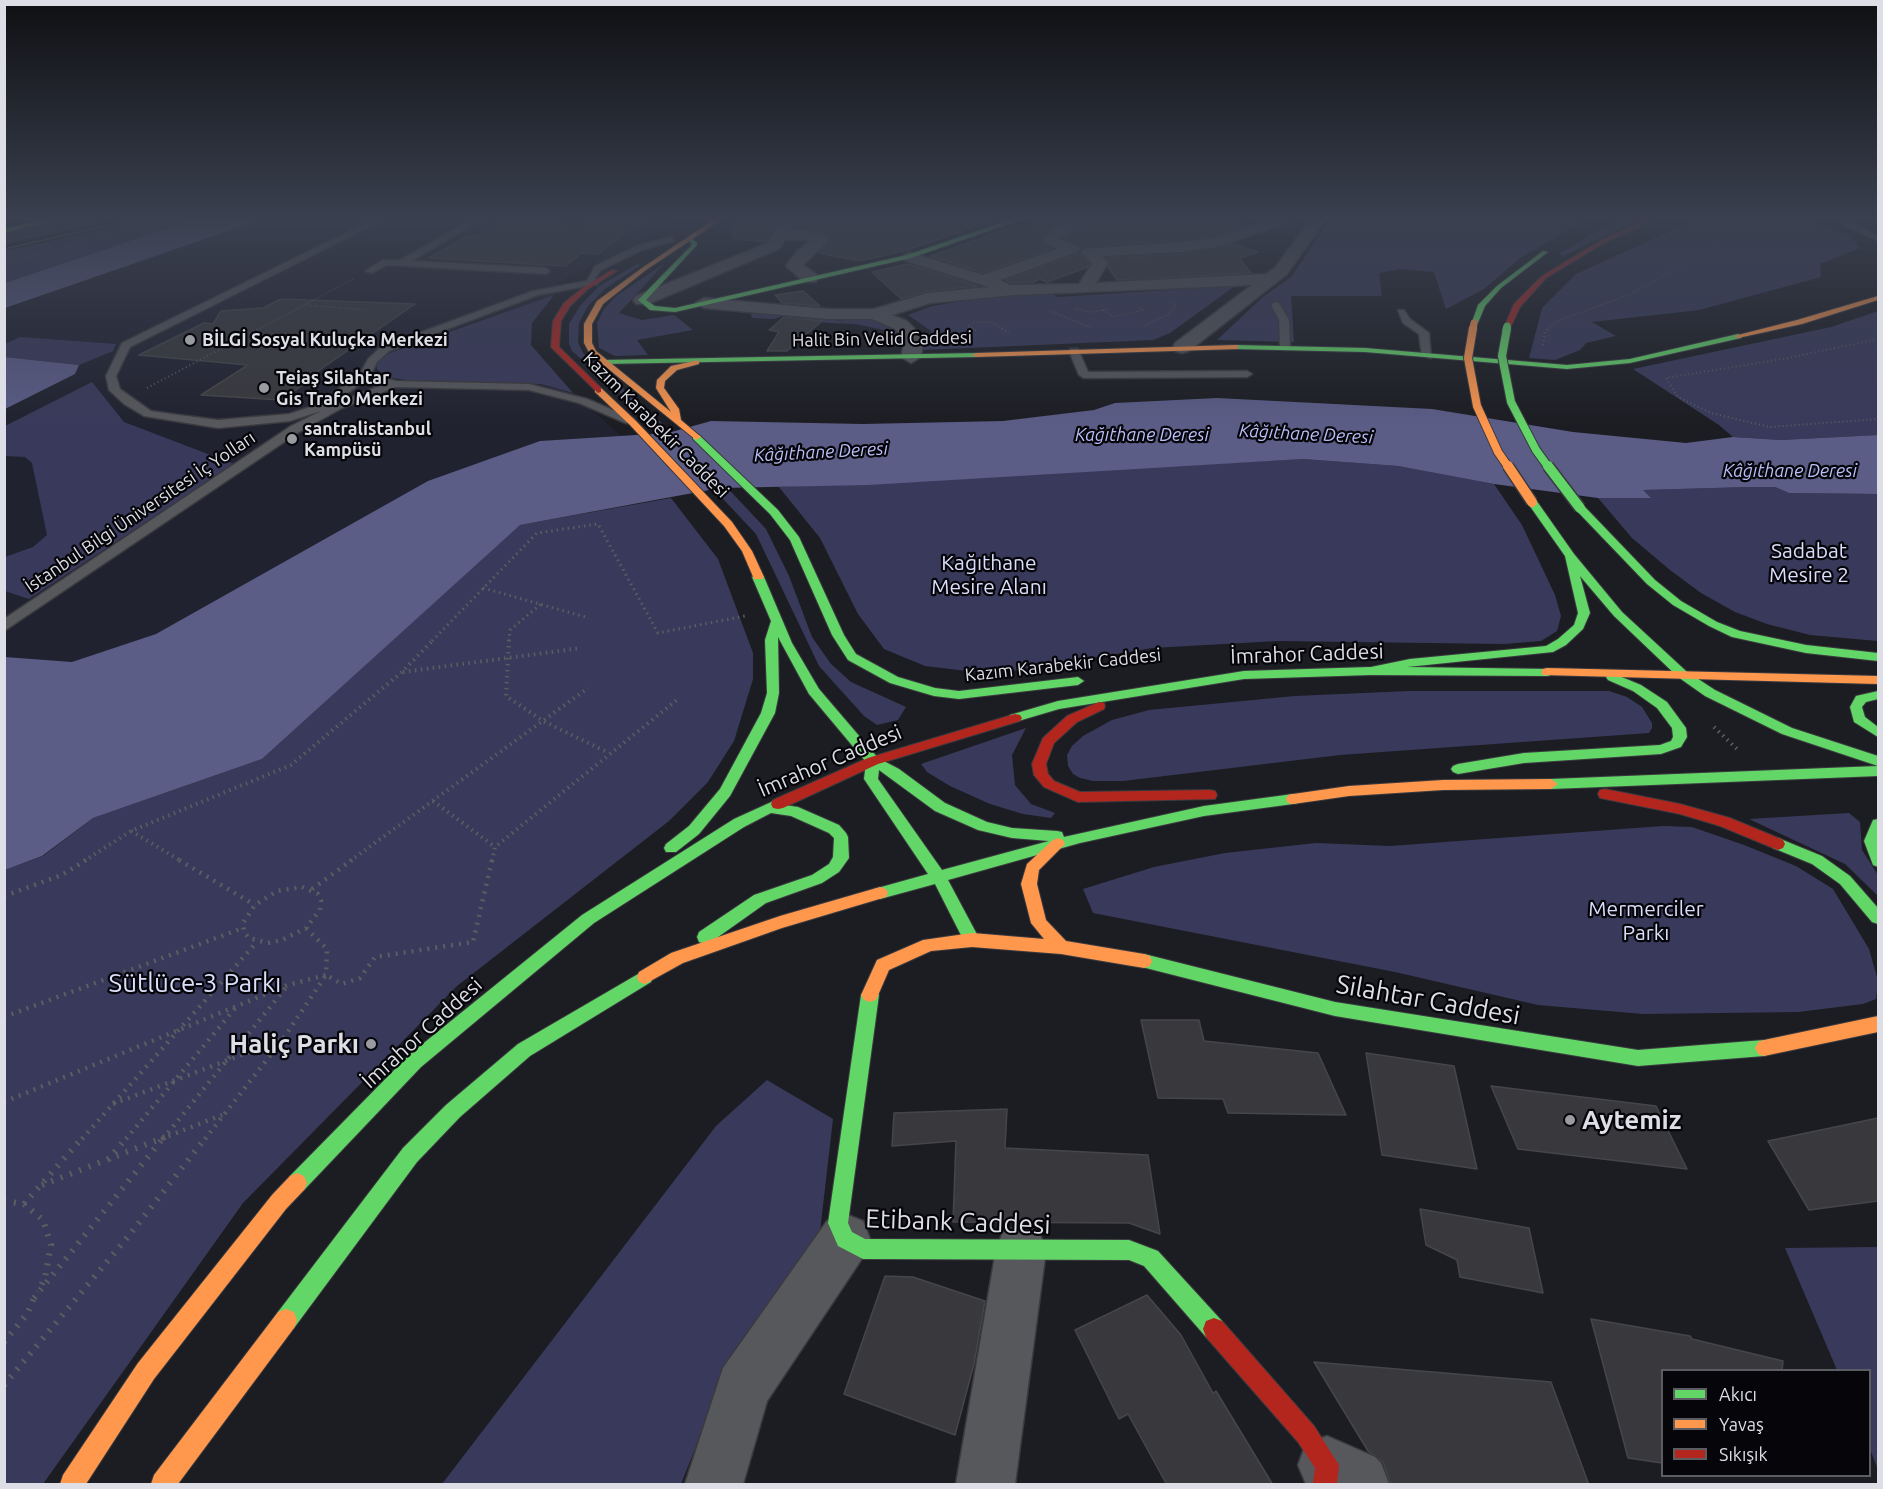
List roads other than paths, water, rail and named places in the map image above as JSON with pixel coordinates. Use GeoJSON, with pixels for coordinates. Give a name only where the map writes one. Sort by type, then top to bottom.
{"type":"FeatureCollection","features":[{"type":"Feature","properties":{"kind":"main road","name":"Kazım Karabekir Caddesi"},"geometry":{"type":"LineString","coordinates":[[585,289],[574,298],[557,321],[555,347],[561,356],[633,423],[728,524],[747,551],[774,617],[801,672],[873,761]]}},
{"type":"Feature","properties":{"kind":"main road","name":"Kazım Karabekir Caddesi"},"geometry":{"type":"LineString","coordinates":[[617,289],[600,303],[594,311],[588,324],[588,342],[603,362],[649,400],[677,419],[763,501],[795,539],[844,646],[852,657],[874,671],[934,692],[959,695],[1096,679]]}},
{"type":"Feature","properties":{"kind":"main road"},"geometry":{"type":"LineString","coordinates":[[652,289],[642,300],[652,308],[675,310],[761,289]]}},
{"type":"Feature","properties":{"kind":"main road"},"geometry":{"type":"LineString","coordinates":[[1497,289],[1482,305],[1474,323],[1467,358],[1477,406],[1498,452],[1570,556],[1618,614],[1682,674],[1710,693],[1786,731],[1878,761]]}},
{"type":"Feature","properties":{"kind":"main road"},"geometry":{"type":"LineString","coordinates":[[1532,289],[1517,306],[1508,326],[1502,356],[1511,402],[1536,450],[1580,508],[1651,582],[1677,603],[1713,624],[1736,634],[1795,647],[1878,657]]}},
{"type":"Feature","properties":{"kind":"main road","name":"Halit Bin Velid Caddesi"},"geometry":{"type":"LineString","coordinates":[[603,362],[911,357],[1182,347],[1285,347],[1365,350],[1544,366],[1630,361],[1798,322],[1878,298]]}},
{"type":"Feature","properties":{"kind":"main road","name":"Halit Bin Velid Caddesi"},"geometry":{"type":"LineString","coordinates":[[677,419],[675,409],[660,388],[661,380],[666,373],[681,365],[705,360]]}},
{"type":"Feature","properties":{"kind":"main road"},"geometry":{"type":"LineString","coordinates":[[1371,671],[1410,663],[1549,649],[1562,642],[1579,626],[1584,613],[1570,556]]}},
{"type":"Feature","properties":{"kind":"main road"},"geometry":{"type":"LineString","coordinates":[[588,919],[632,878],[694,830],[727,789],[768,713],[772,693],[771,640],[774,617]]}},
{"type":"Feature","properties":{"kind":"main road","name":"Kazım Karabekir Caddesi"},"geometry":{"type":"LineString","coordinates":[[1176,671],[1244,675]]}},
{"type":"Feature","properties":{"kind":"main road","name":"İmrahor Caddesi"},"geometry":{"type":"LineString","coordinates":[[72,1485],[146,1371],[279,1202],[415,1061],[588,919],[713,839],[769,808],[873,761],[1058,705],[1244,675],[1371,671],[1682,674],[1878,680]]}},
{"type":"Feature","properties":{"kind":"main road"},"geometry":{"type":"LineString","coordinates":[[677,958],[780,922],[939,877],[1080,838],[1204,811],[1349,791],[1524,758],[1661,749],[1676,744],[1680,737],[1679,728],[1662,705],[1637,688],[1605,674]]}},
{"type":"Feature","properties":{"kind":"main road"},"geometry":{"type":"LineString","coordinates":[[1140,690],[1085,711],[1055,733],[1045,747],[1039,764],[1041,775],[1049,784],[1078,797],[1093,798],[1349,791],[1443,785],[1565,784],[1878,771]]}},
{"type":"Feature","properties":{"kind":"main road"},"geometry":{"type":"LineString","coordinates":[[1878,695],[1861,699],[1856,707],[1859,718],[1878,733]]}},
{"type":"Feature","properties":{"kind":"main road"},"geometry":{"type":"LineString","coordinates":[[972,940],[939,877],[871,779],[873,761],[894,772],[940,807],[960,818],[1012,833],[1080,838]]}},
{"type":"Feature","properties":{"kind":"main road"},"geometry":{"type":"LineString","coordinates":[[1565,784],[1680,809],[1771,839],[1817,860],[1845,880],[1878,918]]}},
{"type":"Feature","properties":{"kind":"main road"},"geometry":{"type":"LineString","coordinates":[[163,1485],[410,1155],[446,1118],[524,1050],[677,958],[724,922],[760,899],[817,879],[834,868],[841,858],[843,846],[841,837],[834,829],[823,822],[793,811],[769,808]]}},
{"type":"Feature","properties":{"kind":"main road"},"geometry":{"type":"LineString","coordinates":[[1878,824],[1871,841],[1878,861]]}},
{"type":"Feature","properties":{"kind":"main road"},"geometry":{"type":"LineString","coordinates":[[1058,844],[1032,868],[1029,884],[1039,923],[1061,947]]}},
{"type":"Feature","properties":{"kind":"main road","name":"Silahtar Caddesi"},"geometry":{"type":"LineString","coordinates":[[972,940],[1061,947],[1170,966],[1335,1009],[1638,1058],[1754,1050],[1878,1024]]}},
{"type":"Feature","properties":{"kind":"main road","name":"Etibank Caddesi"},"geometry":{"type":"LineString","coordinates":[[972,940],[929,945],[884,965],[870,993],[838,1223],[845,1239],[863,1249],[1129,1250],[1151,1258],[1306,1434],[1337,1478]]}},
{"type":"Feature","properties":{"kind":"street"},"geometry":{"type":"LineString","coordinates":[[642,300],[668,289]]}},
{"type":"Feature","properties":{"kind":"street"},"geometry":{"type":"LineString","coordinates":[[704,303],[828,314],[875,314],[928,298],[1014,290],[1050,289]]}},
{"type":"Feature","properties":{"kind":"street"},"geometry":{"type":"LineString","coordinates":[[1182,347],[1256,289]]}},
{"type":"Feature","properties":{"kind":"street"},"geometry":{"type":"LineString","coordinates":[[875,314],[902,325],[915,338],[911,357]]}},
{"type":"Feature","properties":{"kind":"street"},"geometry":{"type":"LineString","coordinates":[[714,1485],[743,1388],[845,1239]]}},
{"type":"Feature","properties":{"kind":"street"},"geometry":{"type":"LineString","coordinates":[[986,1485],[1021,1250]]}},
{"type":"Feature","properties":{"kind":"lane","name":"İstanbul Bilgi Üniversitesi İç Yolları"},"geometry":{"type":"LineString","coordinates":[[238,289],[126,345],[111,376],[115,390],[125,400],[148,414],[219,424],[245,432],[295,429]]}},
{"type":"Feature","properties":{"kind":"lane","name":"İstanbul Bilgi Üniversitesi İç Yolları"},"geometry":{"type":"LineString","coordinates":[[219,424],[290,417],[320,407],[366,376],[372,361],[385,349],[536,293],[555,289]]}},
{"type":"Feature","properties":{"kind":"lane"},"geometry":{"type":"LineString","coordinates":[[1276,305],[1284,320],[1285,347]]}},
{"type":"Feature","properties":{"kind":"lane"},"geometry":{"type":"LineString","coordinates":[[1401,312],[1406,321],[1424,333],[1427,356]]}},
{"type":"Feature","properties":{"kind":"lane"},"geometry":{"type":"LineString","coordinates":[[1074,351],[1084,375],[1247,374]]}},
{"type":"Feature","properties":{"kind":"lane"},"geometry":{"type":"LineString","coordinates":[[366,376],[395,384],[529,387],[583,401],[633,423]]}},
{"type":"Feature","properties":{"kind":"lane","name":"İstanbul Bilgi Üniversitesi İç Yolları"},"geometry":{"type":"LineString","coordinates":[[4,626],[295,429],[338,406],[395,384]]}},
{"type":"Feature","properties":{"kind":"water"},"geometry":{"type":"Polygon","coordinates":[[[5,289],[59,289],[5,308],[5,289]]]}},
{"type":"Feature","properties":{"kind":"water"},"geometry":{"type":"Polygon","coordinates":[[[5,357],[79,365],[75,374],[5,409],[5,357]]]}},
{"type":"Feature","properties":{"kind":"water"},"geometry":{"type":"Polygon","coordinates":[[[1217,398],[1432,409],[1573,432],[1686,443],[1733,437],[1781,440],[1878,435],[1878,494],[1789,493],[1775,487],[1748,487],[1643,490],[1651,498],[1598,498],[1494,484],[1398,466],[1303,459],[868,485],[720,488],[520,525],[262,759],[93,818],[42,856],[5,870],[5,657],[72,662],[156,634],[428,481],[540,441],[668,433],[711,421],[863,424],[1003,421],[1094,410],[1115,403],[1217,398]]]}},
{"type":"Feature","properties":{"kind":"place","name":"BİLGİ Sosyal Kuluçka Merkezi"},"geometry":{"type":"Point","coordinates":[190,340]}},
{"type":"Feature","properties":{"kind":"place","name":"Teiaş Silahtar Gis Trafo Merkezi"},"geometry":{"type":"Point","coordinates":[264,388]}},
{"type":"Feature","properties":{"kind":"place","name":"santralistanbul Kampüsü"},"geometry":{"type":"Point","coordinates":[292,439]}},
{"type":"Feature","properties":{"kind":"place","name":"Haliç Parkı"},"geometry":{"type":"Point","coordinates":[371,1044]}},
{"type":"Feature","properties":{"kind":"place","name":"Aytemiz"},"geometry":{"type":"Point","coordinates":[1570,1120]}},
{"type":"Feature","properties":{"kind":"water label","name":"Kâğıthane Deresi"},"geometry":{"type":"Point","coordinates":[1306,434]}},
{"type":"Feature","properties":{"kind":"water label","name":"Kağıthane Deresi"},"geometry":{"type":"Point","coordinates":[1142,435]}},
{"type":"Feature","properties":{"kind":"water label","name":"Kâğıthane Deresi"},"geometry":{"type":"Point","coordinates":[821,452]}},
{"type":"Feature","properties":{"kind":"water label","name":"Kâğıthane Deresi"},"geometry":{"type":"Point","coordinates":[1790,471]}},
{"type":"Feature","properties":{"kind":"park label","name":"Sadabat Mesire 2"},"geometry":{"type":"Point","coordinates":[1809,563]}},
{"type":"Feature","properties":{"kind":"park label","name":"Kağıthane Mesire Alanı"},"geometry":{"type":"Point","coordinates":[989,575]}},
{"type":"Feature","properties":{"kind":"park label","name":"Mermerciler Parkı"},"geometry":{"type":"Point","coordinates":[1646,921]}},
{"type":"Feature","properties":{"kind":"park label","name":"Sütlüce-3 Parkı"},"geometry":{"type":"Point","coordinates":[195,983]}}]}
